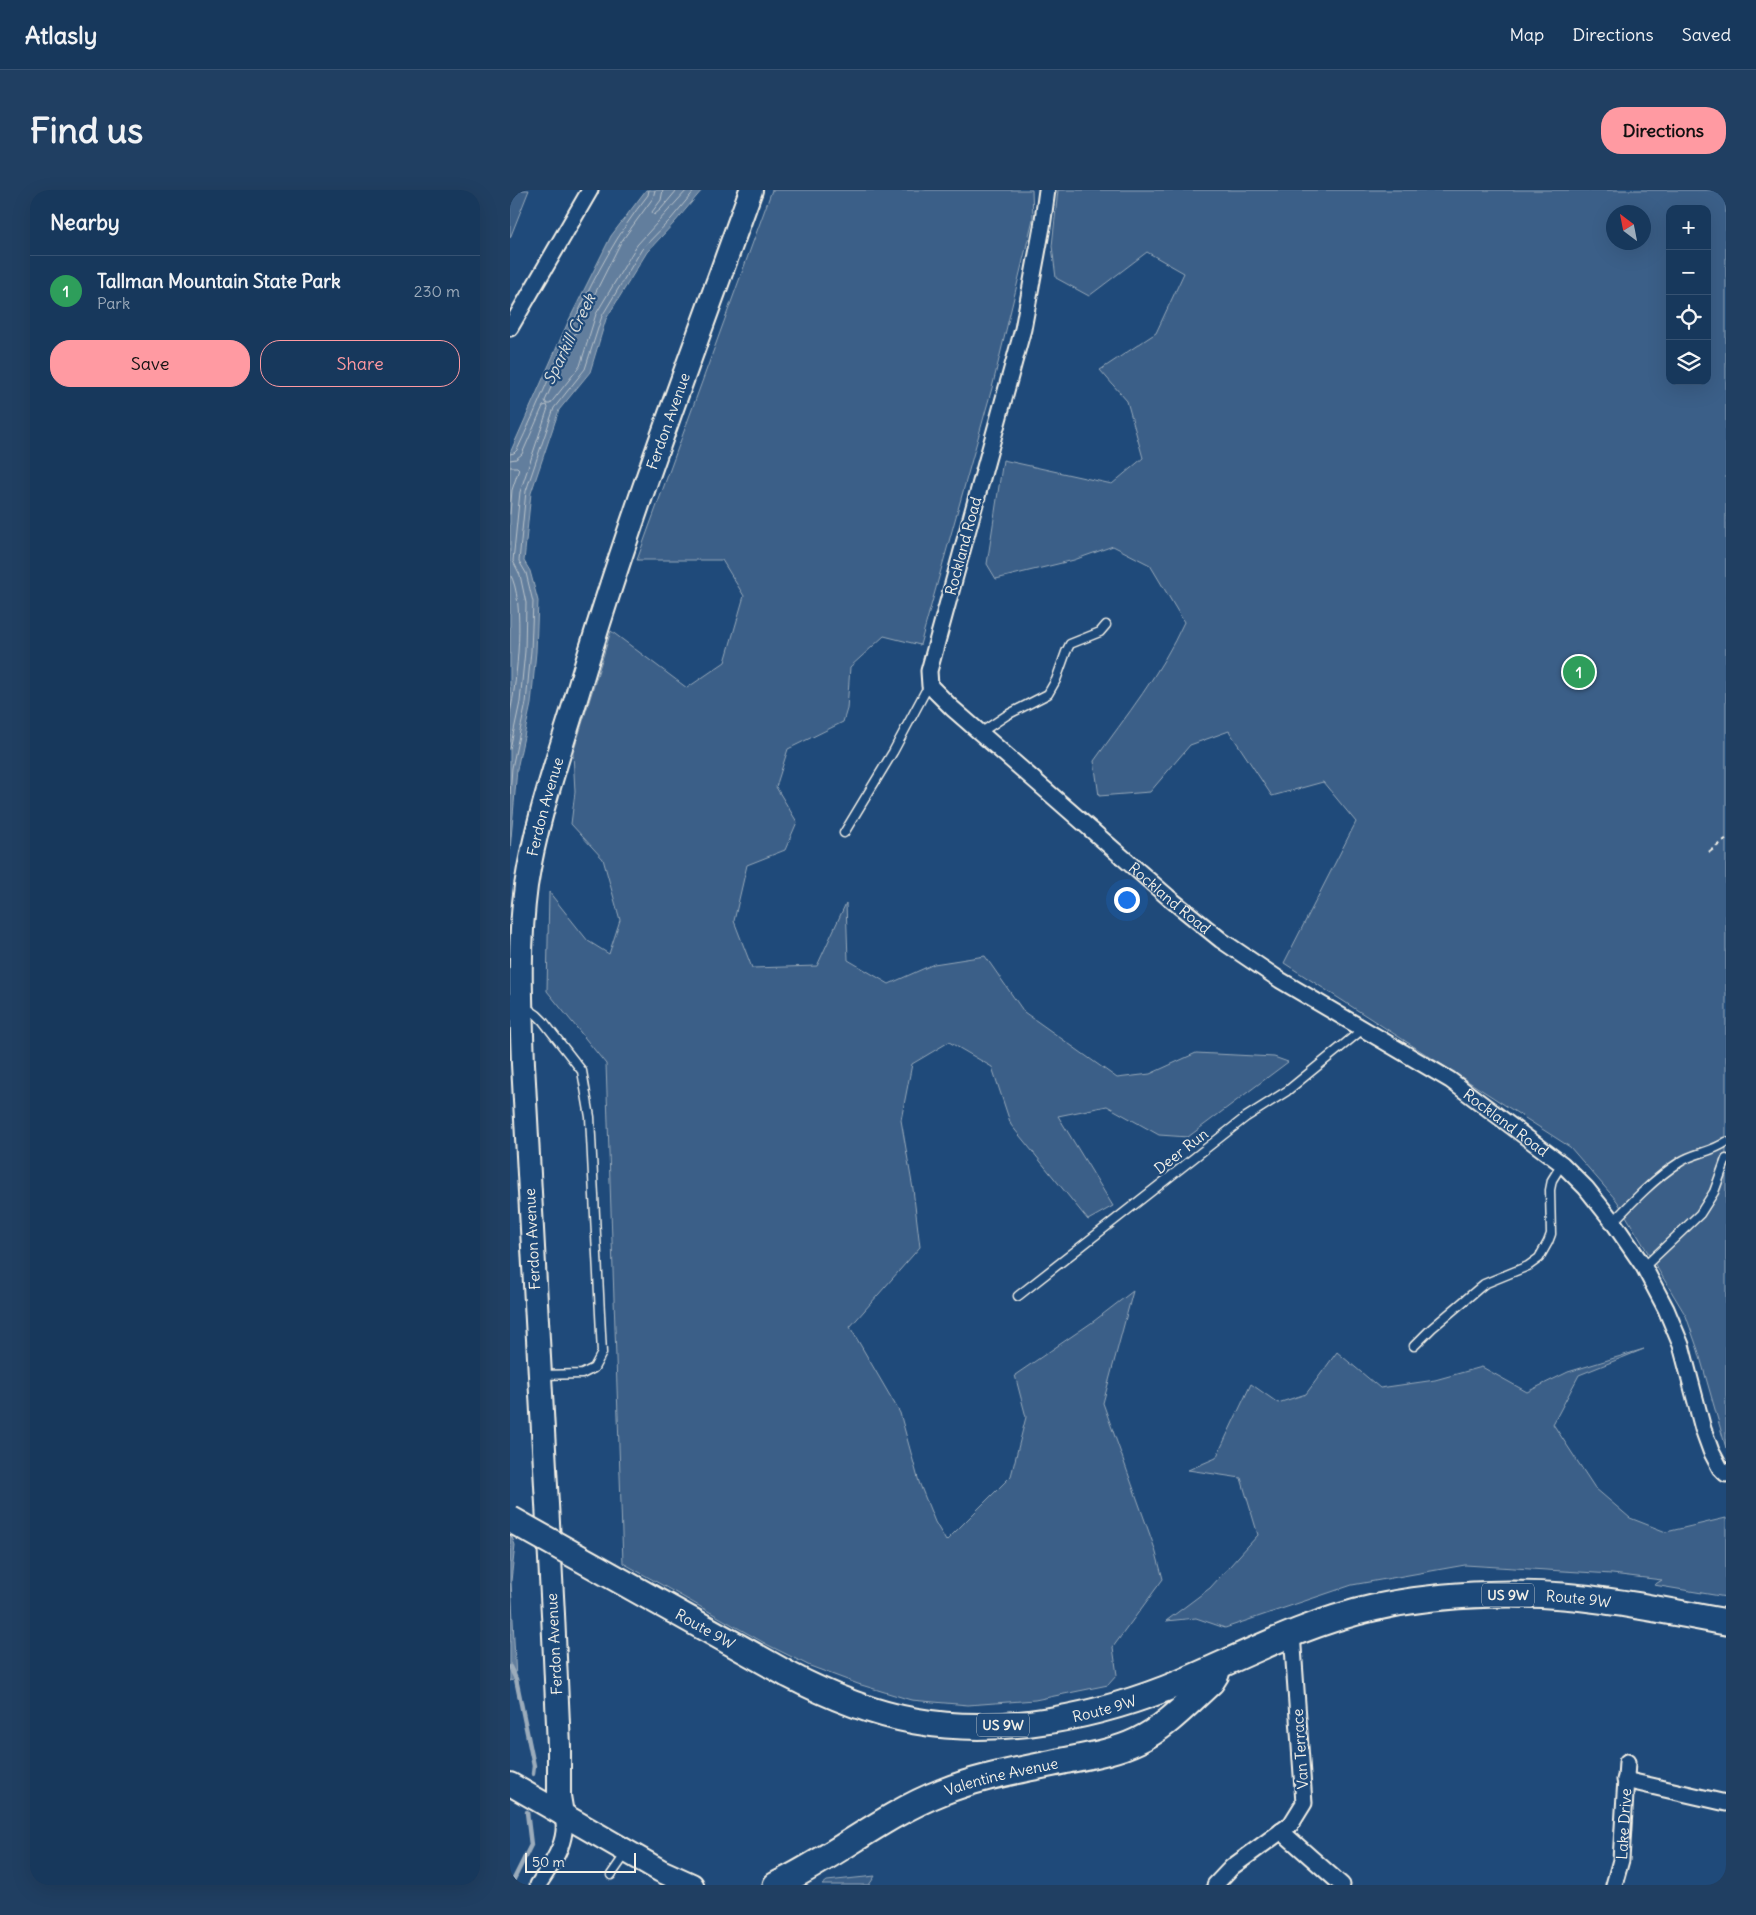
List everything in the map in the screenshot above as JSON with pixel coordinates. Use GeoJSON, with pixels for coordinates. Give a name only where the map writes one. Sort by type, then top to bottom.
{"type":"FeatureCollection","features":[{"type":"Feature","properties":{"kind":"main road","name":"Route 9W"},"geometry":{"type":"LineString","coordinates":[[510,1519],[787,1674],[836,1697],[884,1714],[932,1724],[983,1726],[1019,1724],[1118,1705],[1176,1685],[1292,1633],[1347,1614],[1403,1602],[1460,1597],[1518,1595],[1605,1600],[1726,1622]]}},
{"type":"Feature","properties":{"kind":"main road","name":"Valentine Avenue"},"geometry":{"type":"LineString","coordinates":[[776,1885],[807,1870],[901,1812],[944,1791],[983,1778],[1106,1752],[1137,1741],[1164,1723],[1211,1682],[1216,1674],[1218,1665]]}},
{"type":"Feature","properties":{"kind":"street"},"geometry":{"type":"LineString","coordinates":[[510,328],[590,190]]}},
{"type":"Feature","properties":{"kind":"street","name":"Ferdon Avenue"},"geometry":{"type":"LineString","coordinates":[[562,1814],[558,1796],[558,1736],[523,1064],[522,944],[526,885],[537,834],[615,571],[751,190]]}},
{"type":"Feature","properties":{"kind":"street","name":"Rockland Road"},"geometry":{"type":"LineString","coordinates":[[1046,190],[1042,227],[1022,330],[929,671],[930,686],[980,733],[1168,898],[1221,940],[1280,980],[1450,1080],[1562,1164],[1586,1188],[1613,1222],[1644,1267],[1666,1309],[1681,1345],[1703,1429],[1711,1451],[1720,1468],[1726,1474]]}},
{"type":"Feature","properties":{"kind":"street","name":"Van Terrace"},"geometry":{"type":"LineString","coordinates":[[1216,1885],[1232,1867],[1291,1824],[1304,1803],[1292,1633]]}},
{"type":"Feature","properties":{"kind":"street","name":"Lake Drive"},"geometry":{"type":"LineString","coordinates":[[1614,1885],[1621,1860],[1626,1762]]}},
{"type":"Feature","properties":{"kind":"street"},"geometry":{"type":"LineString","coordinates":[[1625,1780],[1726,1803]]}},
{"type":"Feature","properties":{"kind":"street"},"geometry":{"type":"LineString","coordinates":[[522,1791],[628,1851],[661,1871],[679,1885]]}},
{"type":"Feature","properties":{"kind":"street"},"geometry":{"type":"LineString","coordinates":[[538,1885],[563,1840],[565,1826],[562,1814]]}},
{"type":"Feature","properties":{"kind":"street"},"geometry":{"type":"LineString","coordinates":[[1281,1831],[1342,1885]]}},
{"type":"Feature","properties":{"kind":"street"},"geometry":{"type":"LineString","coordinates":[[661,1871],[692,1885]]}},
{"type":"Feature","properties":{"kind":"lane"},"geometry":{"type":"LineString","coordinates":[[980,733],[1007,715],[1048,694],[1056,680],[1070,644],[1100,632],[1106,626]]}},
{"type":"Feature","properties":{"kind":"lane"},"geometry":{"type":"LineString","coordinates":[[844,833],[930,686]]}},
{"type":"Feature","properties":{"kind":"lane"},"geometry":{"type":"LineString","coordinates":[[522,1005],[537,1015],[582,1071],[590,1118],[602,1353],[594,1368],[582,1374],[540,1375]]}},
{"type":"Feature","properties":{"kind":"lane","name":"Deer Run"},"geometry":{"type":"LineString","coordinates":[[1018,1296],[1246,1117],[1287,1091],[1364,1029]]}},
{"type":"Feature","properties":{"kind":"lane"},"geometry":{"type":"LineString","coordinates":[[1613,1222],[1650,1185],[1682,1161],[1716,1149],[1726,1142]]}},
{"type":"Feature","properties":{"kind":"lane"},"geometry":{"type":"LineString","coordinates":[[1644,1267],[1700,1214],[1714,1192],[1726,1159]]}},
{"type":"Feature","properties":{"kind":"lane"},"geometry":{"type":"LineString","coordinates":[[1414,1346],[1432,1328],[1484,1284],[1528,1266],[1538,1258],[1551,1234],[1550,1190],[1552,1180],[1562,1164]]}},
{"type":"Feature","properties":{"kind":"lane"},"geometry":{"type":"LineString","coordinates":[[611,1875],[628,1851]]}},
{"type":"Feature","properties":{"kind":"path"},"geometry":{"type":"LineString","coordinates":[[1709,852],[1726,838]]}},
{"type":"Feature","properties":{"kind":"shaded area"},"geometry":{"type":"Polygon","coordinates":[[[510,190],[529,190],[510,238],[510,190]]]}},
{"type":"Feature","properties":{"kind":"shaded area"},"geometry":{"type":"Polygon","coordinates":[[[772,190],[1032,190],[1033,219],[992,388],[920,645],[884,636],[850,667],[847,709],[843,722],[788,749],[776,787],[797,822],[785,850],[747,865],[734,921],[752,968],[817,966],[846,903],[848,960],[889,984],[934,964],[985,956],[1024,1012],[1117,1078],[1150,1074],[1196,1053],[1274,1057],[1288,1062],[1188,1137],[1159,1135],[1107,1106],[1058,1116],[1113,1206],[1088,1220],[1011,1125],[992,1067],[949,1042],[912,1064],[901,1120],[913,1189],[920,1247],[850,1327],[900,1413],[919,1482],[935,1522],[946,1541],[1011,1476],[1026,1417],[1015,1375],[1094,1321],[1133,1291],[1103,1403],[1155,1549],[1163,1579],[1113,1647],[1117,1675],[1108,1685],[1035,1700],[968,1705],[911,1700],[858,1684],[810,1666],[768,1645],[623,1563],[606,1064],[547,991],[549,892],[588,941],[609,954],[620,920],[603,859],[571,824],[575,792],[573,753],[611,631],[687,688],[725,662],[744,596],[722,560],[637,560],[772,190]]]}},
{"type":"Feature","properties":{"kind":"shaded area"},"geometry":{"type":"Polygon","coordinates":[[[1058,190],[1726,190],[1726,1448],[1698,1350],[1686,1316],[1617,1201],[1570,1147],[1284,963],[1356,822],[1323,782],[1272,796],[1229,731],[1190,745],[1150,792],[1099,796],[1094,761],[1154,677],[1184,622],[1150,565],[1113,546],[1074,560],[996,579],[987,564],[1003,460],[1112,484],[1143,458],[1127,401],[1100,370],[1156,333],[1184,273],[1147,252],[1089,296],[1056,278],[1052,246],[1058,190]]]}},
{"type":"Feature","properties":{"kind":"shaded area"},"geometry":{"type":"Polygon","coordinates":[[[1644,1349],[1579,1375],[1553,1424],[1595,1488],[1630,1518],[1666,1532],[1726,1518],[1726,1597],[1654,1585],[1662,1580],[1612,1574],[1465,1565],[1352,1585],[1225,1628],[1196,1618],[1166,1621],[1210,1588],[1258,1535],[1241,1478],[1188,1470],[1216,1458],[1251,1384],[1278,1403],[1306,1394],[1337,1352],[1380,1388],[1435,1380],[1482,1367],[1527,1392],[1568,1372],[1644,1349]]]}},
{"type":"Feature","properties":{"kind":"shaded area"},"geometry":{"type":"Polygon","coordinates":[[[875,1876],[869,1885],[822,1885],[827,1881],[875,1876]]]}},
{"type":"Feature","properties":{"kind":"water"},"geometry":{"type":"Polygon","coordinates":[[[646,190],[702,190],[647,252],[606,319],[590,372],[559,410],[531,493],[524,561],[530,571],[538,601],[536,652],[531,704],[517,769],[510,850],[510,453],[568,322],[611,236],[646,190]]]}},
{"type":"Feature","properties":{"kind":"water"},"geometry":{"type":"Polygon","coordinates":[[[510,1532],[515,1545],[511,1581],[516,1679],[510,1681],[510,1532]]]}},
{"type":"Feature","properties":{"kind":"waterway","name":"Sparkill Creek"},"geometry":{"type":"LineString","coordinates":[[510,1667],[516,1679],[534,1766],[533,1774]]}},
{"type":"Feature","properties":{"kind":"waterway","name":"Sparkill Creek"},"geometry":{"type":"LineString","coordinates":[[511,1885],[531,1845],[527,1812]]}},
{"type":"Feature","properties":{"kind":"place","name":"Tallman Mountain State Park"},"geometry":{"type":"Point","coordinates":[1579,672]}}]}
